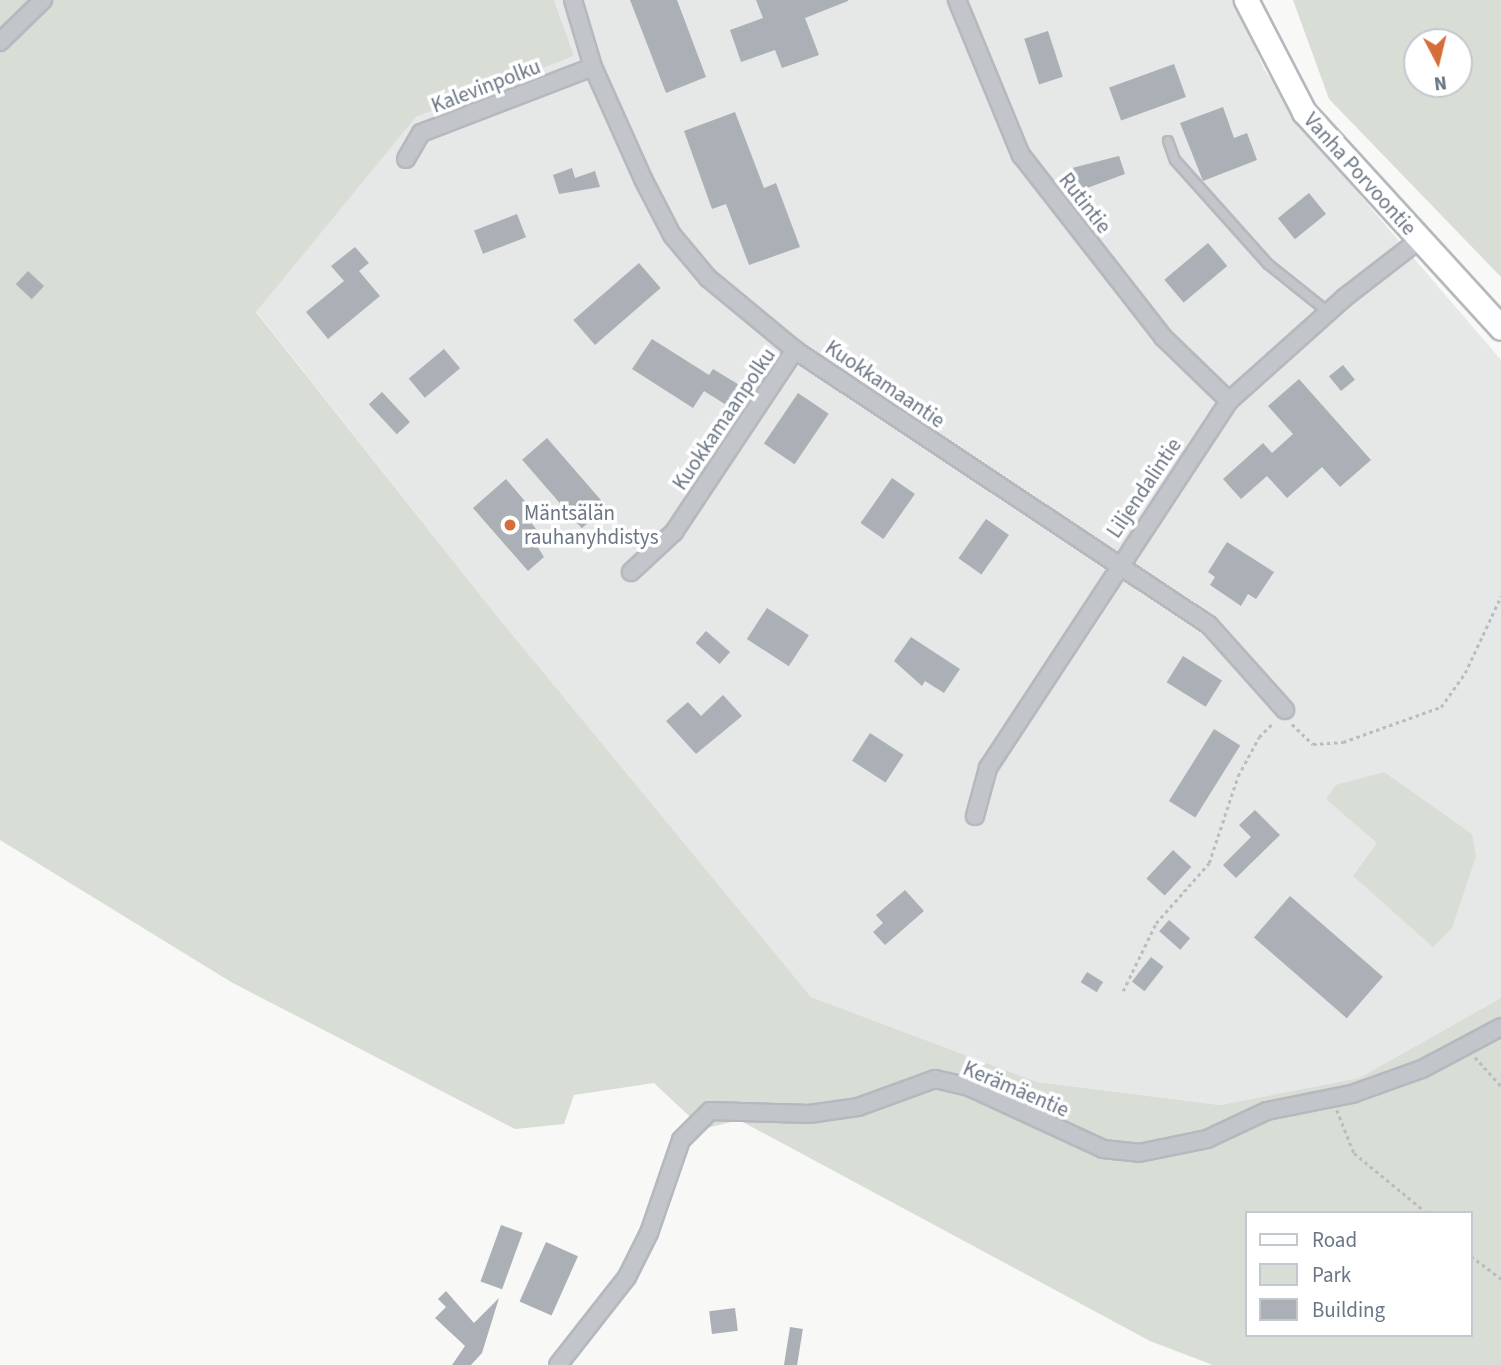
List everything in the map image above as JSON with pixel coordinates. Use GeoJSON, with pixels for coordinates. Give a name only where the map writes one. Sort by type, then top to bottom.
{"type":"FeatureCollection","features":[{"type":"Feature","properties":{"kind":"main road","name":"Vanha Porvoontie"},"geometry":{"type":"LineString","coordinates":[[1247,0],[1304,112],[1501,328]]}},
{"type":"Feature","properties":{"kind":"street"},"geometry":{"type":"LineString","coordinates":[[0,42],[43,0]]}},
{"type":"Feature","properties":{"kind":"street","name":"Kuokkamaantie"},"geometry":{"type":"LineString","coordinates":[[573,0],[593,67],[672,235],[745,313],[795,350],[1209,625],[1285,710]]}},
{"type":"Feature","properties":{"kind":"street","name":"Rutintie"},"geometry":{"type":"LineString","coordinates":[[957,0],[1021,155],[1163,337],[1229,401]]}},
{"type":"Feature","properties":{"kind":"street","name":"Kalevinpolku"},"geometry":{"type":"LineString","coordinates":[[405,159],[421,133],[593,67]]}},
{"type":"Feature","properties":{"kind":"street","name":"Liljendalintie"},"geometry":{"type":"LineString","coordinates":[[975,816],[988,768],[1118,564],[1229,401],[1328,312],[1419,240]]}},
{"type":"Feature","properties":{"kind":"street","name":"Kuokkamaanpolku"},"geometry":{"type":"LineString","coordinates":[[631,572],[674,532],[795,350]]}},
{"type":"Feature","properties":{"kind":"street","name":"Kerämäentie"},"geometry":{"type":"LineString","coordinates":[[558,1365],[628,1277],[649,1233],[681,1140],[710,1111],[809,1114],[858,1107],[934,1079],[969,1087],[1103,1149],[1139,1153],[1207,1139],[1267,1111],[1333,1098],[1422,1069],[1501,1027]]}},
{"type":"Feature","properties":{"kind":"lane"},"geometry":{"type":"LineString","coordinates":[[1168,141],[1175,160],[1268,264],[1328,312]]}},
{"type":"Feature","properties":{"kind":"path"},"geometry":{"type":"LineString","coordinates":[[1123,991],[1156,923],[1209,863],[1238,776],[1259,737],[1285,710],[1296,732],[1313,744],[1343,741],[1441,707],[1465,673],[1501,596]]}},
{"type":"Feature","properties":{"kind":"path"},"geometry":{"type":"LineString","coordinates":[[1464,1047],[1501,1086]]}},
{"type":"Feature","properties":{"kind":"path"},"geometry":{"type":"LineString","coordinates":[[1333,1098],[1354,1153],[1425,1211]]}},
{"type":"Feature","properties":{"kind":"path"},"geometry":{"type":"LineString","coordinates":[[1473,1258],[1501,1279]]}},
{"type":"Feature","properties":{"kind":"shaded area"},"geometry":{"type":"Polygon","coordinates":[[[554,0],[1235,0],[1264,69],[1317,145],[1501,360],[1501,998],[1359,1078],[1220,1105],[1037,1082],[811,997],[496,615],[256,311],[416,117],[574,56],[554,0]]]}},
{"type":"Feature","properties":{"kind":"green space"},"geometry":{"type":"Polygon","coordinates":[[[0,0],[554,0],[574,56],[416,117],[256,312],[496,615],[811,997],[1037,1082],[1220,1105],[1359,1078],[1501,998],[1501,1365],[1213,1365],[1150,1341],[739,1120],[703,1129],[654,1083],[574,1095],[564,1124],[515,1129],[231,982],[0,840],[0,0]]]}},
{"type":"Feature","properties":{"kind":"green space"},"geometry":{"type":"Polygon","coordinates":[[[1293,0],[1501,0],[1501,277],[1329,99],[1293,0]]]}},
{"type":"Feature","properties":{"kind":"green space"},"geometry":{"type":"Polygon","coordinates":[[[1384,772],[1472,834],[1476,856],[1452,928],[1433,947],[1353,876],[1377,843],[1326,799],[1336,785],[1384,772]]]}},
{"type":"Feature","properties":{"kind":"building"},"geometry":{"type":"Polygon","coordinates":[[[630,0],[677,0],[706,77],[666,93],[630,0]]]}},
{"type":"Feature","properties":{"kind":"building"},"geometry":{"type":"Polygon","coordinates":[[[756,0],[848,1],[805,18],[819,55],[782,68],[775,50],[741,62],[730,30],[763,18],[756,0]]]}},
{"type":"Feature","properties":{"kind":"building"},"geometry":{"type":"Polygon","coordinates":[[[1048,31],[1063,77],[1039,84],[1024,39],[1048,31]]]}},
{"type":"Feature","properties":{"kind":"building"},"geometry":{"type":"Polygon","coordinates":[[[1174,64],[1186,97],[1121,120],[1109,88],[1174,64]]]}},
{"type":"Feature","properties":{"kind":"building"},"geometry":{"type":"Polygon","coordinates":[[[1223,107],[1234,138],[1247,133],[1257,160],[1203,181],[1180,123],[1223,107]]]}},
{"type":"Feature","properties":{"kind":"building"},"geometry":{"type":"Polygon","coordinates":[[[735,112],[764,188],[776,183],[800,247],[749,265],[726,204],[712,209],[684,131],[735,112]]]}},
{"type":"Feature","properties":{"kind":"building"},"geometry":{"type":"Polygon","coordinates":[[[1119,156],[1125,174],[1079,191],[1072,168],[1119,156]]]}},
{"type":"Feature","properties":{"kind":"building"},"geometry":{"type":"Polygon","coordinates":[[[572,168],[575,178],[595,171],[600,187],[559,194],[553,175],[572,168]]]}},
{"type":"Feature","properties":{"kind":"building"},"geometry":{"type":"Polygon","coordinates":[[[1309,193],[1326,214],[1295,239],[1278,218],[1309,193]]]}},
{"type":"Feature","properties":{"kind":"building"},"geometry":{"type":"Polygon","coordinates":[[[517,214],[526,237],[483,254],[474,230],[517,214]]]}},
{"type":"Feature","properties":{"kind":"building"},"geometry":{"type":"Polygon","coordinates":[[[1208,243],[1227,266],[1184,303],[1164,280],[1208,243]]]}},
{"type":"Feature","properties":{"kind":"building"},"geometry":{"type":"Polygon","coordinates":[[[355,247],[369,263],[359,271],[380,296],[328,339],[306,312],[344,281],[331,266],[355,247]]]}},
{"type":"Feature","properties":{"kind":"building"},"geometry":{"type":"Polygon","coordinates":[[[639,263],[661,288],[595,345],[573,320],[639,263]]]}},
{"type":"Feature","properties":{"kind":"building"},"geometry":{"type":"Polygon","coordinates":[[[28,271],[44,286],[32,299],[16,284],[28,271]]]}},
{"type":"Feature","properties":{"kind":"building"},"geometry":{"type":"Polygon","coordinates":[[[652,339],[709,375],[713,369],[741,386],[728,406],[704,391],[693,408],[632,369],[652,339]]]}},
{"type":"Feature","properties":{"kind":"building"},"geometry":{"type":"Polygon","coordinates":[[[444,349],[460,368],[425,398],[409,379],[444,349]]]}},
{"type":"Feature","properties":{"kind":"building"},"geometry":{"type":"Polygon","coordinates":[[[1343,365],[1355,380],[1341,391],[1329,376],[1343,365]]]}},
{"type":"Feature","properties":{"kind":"building"},"geometry":{"type":"Polygon","coordinates":[[[1299,379],[1371,460],[1340,487],[1322,467],[1287,498],[1267,476],[1241,499],[1223,479],[1263,443],[1272,453],[1293,434],[1268,406],[1299,379]]]}},
{"type":"Feature","properties":{"kind":"building"},"geometry":{"type":"Polygon","coordinates":[[[382,392],[410,422],[397,434],[369,404],[382,392]]]}},
{"type":"Feature","properties":{"kind":"building"},"geometry":{"type":"Polygon","coordinates":[[[798,393],[829,414],[795,464],[764,444],[798,393]]]}},
{"type":"Feature","properties":{"kind":"building"},"geometry":{"type":"Polygon","coordinates":[[[547,438],[607,507],[582,528],[522,460],[547,438]]]}},
{"type":"Feature","properties":{"kind":"building"},"geometry":{"type":"Polygon","coordinates":[[[892,478],[915,494],[883,539],[860,523],[892,478]]]}},
{"type":"Feature","properties":{"kind":"building","name":"Mäntsälän rauhanyhdistys"},"geometry":{"type":"Polygon","coordinates":[[[506,479],[535,513],[528,519],[537,530],[531,536],[544,557],[528,571],[473,508],[506,479]]]}},
{"type":"Feature","properties":{"kind":"building"},"geometry":{"type":"Polygon","coordinates":[[[986,519],[1009,535],[981,574],[958,558],[986,519]]]}},
{"type":"Feature","properties":{"kind":"building"},"geometry":{"type":"Polygon","coordinates":[[[1227,542],[1274,572],[1256,599],[1248,594],[1241,606],[1210,585],[1215,577],[1208,572],[1227,542]]]}},
{"type":"Feature","properties":{"kind":"building"},"geometry":{"type":"Polygon","coordinates":[[[767,608],[809,635],[789,666],[747,639],[767,608]]]}},
{"type":"Feature","properties":{"kind":"building"},"geometry":{"type":"Polygon","coordinates":[[[706,631],[730,652],[720,664],[696,643],[706,631]]]}},
{"type":"Feature","properties":{"kind":"building"},"geometry":{"type":"Polygon","coordinates":[[[911,637],[960,669],[944,693],[925,681],[922,686],[894,661],[911,637]]]}},
{"type":"Feature","properties":{"kind":"building"},"geometry":{"type":"Polygon","coordinates":[[[1183,656],[1222,680],[1206,707],[1167,682],[1183,656]]]}},
{"type":"Feature","properties":{"kind":"building"},"geometry":{"type":"Polygon","coordinates":[[[723,695],[742,716],[696,754],[666,721],[688,702],[701,716],[723,695]]]}},
{"type":"Feature","properties":{"kind":"building"},"geometry":{"type":"Polygon","coordinates":[[[1214,729],[1240,745],[1195,818],[1169,801],[1214,729]]]}},
{"type":"Feature","properties":{"kind":"building"},"geometry":{"type":"Polygon","coordinates":[[[870,733],[904,755],[886,782],[852,761],[870,733]]]}},
{"type":"Feature","properties":{"kind":"building"},"geometry":{"type":"Polygon","coordinates":[[[1255,810],[1280,835],[1236,878],[1223,865],[1251,837],[1239,825],[1255,810]]]}},
{"type":"Feature","properties":{"kind":"building"},"geometry":{"type":"Polygon","coordinates":[[[1173,850],[1191,867],[1165,896],[1146,879],[1173,850]]]}},
{"type":"Feature","properties":{"kind":"building"},"geometry":{"type":"Polygon","coordinates":[[[905,890],[924,911],[885,945],[873,932],[883,923],[876,915],[905,890]]]}},
{"type":"Feature","properties":{"kind":"building"},"geometry":{"type":"Polygon","coordinates":[[[1290,896],[1383,977],[1347,1018],[1254,938],[1290,896]]]}},
{"type":"Feature","properties":{"kind":"building"},"geometry":{"type":"Polygon","coordinates":[[[1169,920],[1190,938],[1180,950],[1159,931],[1169,920]]]}},
{"type":"Feature","properties":{"kind":"building"},"geometry":{"type":"Polygon","coordinates":[[[1151,957],[1164,967],[1145,991],[1132,981],[1151,957]]]}},
{"type":"Feature","properties":{"kind":"building"},"geometry":{"type":"Polygon","coordinates":[[[1087,972],[1103,982],[1097,992],[1081,982],[1087,972]]]}},
{"type":"Feature","properties":{"kind":"building"},"geometry":{"type":"Polygon","coordinates":[[[501,1225],[523,1233],[502,1289],[480,1281],[501,1225]]]}},
{"type":"Feature","properties":{"kind":"building"},"geometry":{"type":"Polygon","coordinates":[[[546,1242],[578,1256],[552,1316],[520,1301],[546,1242]]]}},
{"type":"Feature","properties":{"kind":"building"},"geometry":{"type":"Polygon","coordinates":[[[446,1291],[474,1323],[499,1298],[482,1353],[471,1365],[452,1365],[465,1346],[435,1318],[446,1307],[438,1299],[446,1291]]]}},
{"type":"Feature","properties":{"kind":"building"},"geometry":{"type":"Polygon","coordinates":[[[735,1308],[738,1331],[712,1334],[709,1311],[735,1308]]]}},
{"type":"Feature","properties":{"kind":"building"},"geometry":{"type":"Polygon","coordinates":[[[790,1327],[803,1329],[797,1365],[784,1365],[790,1327]]]}},
{"type":"Feature","properties":{"kind":"place","name":"Mäntsälän rauhanyhdistys"},"geometry":{"type":"Point","coordinates":[510,525]}}]}
